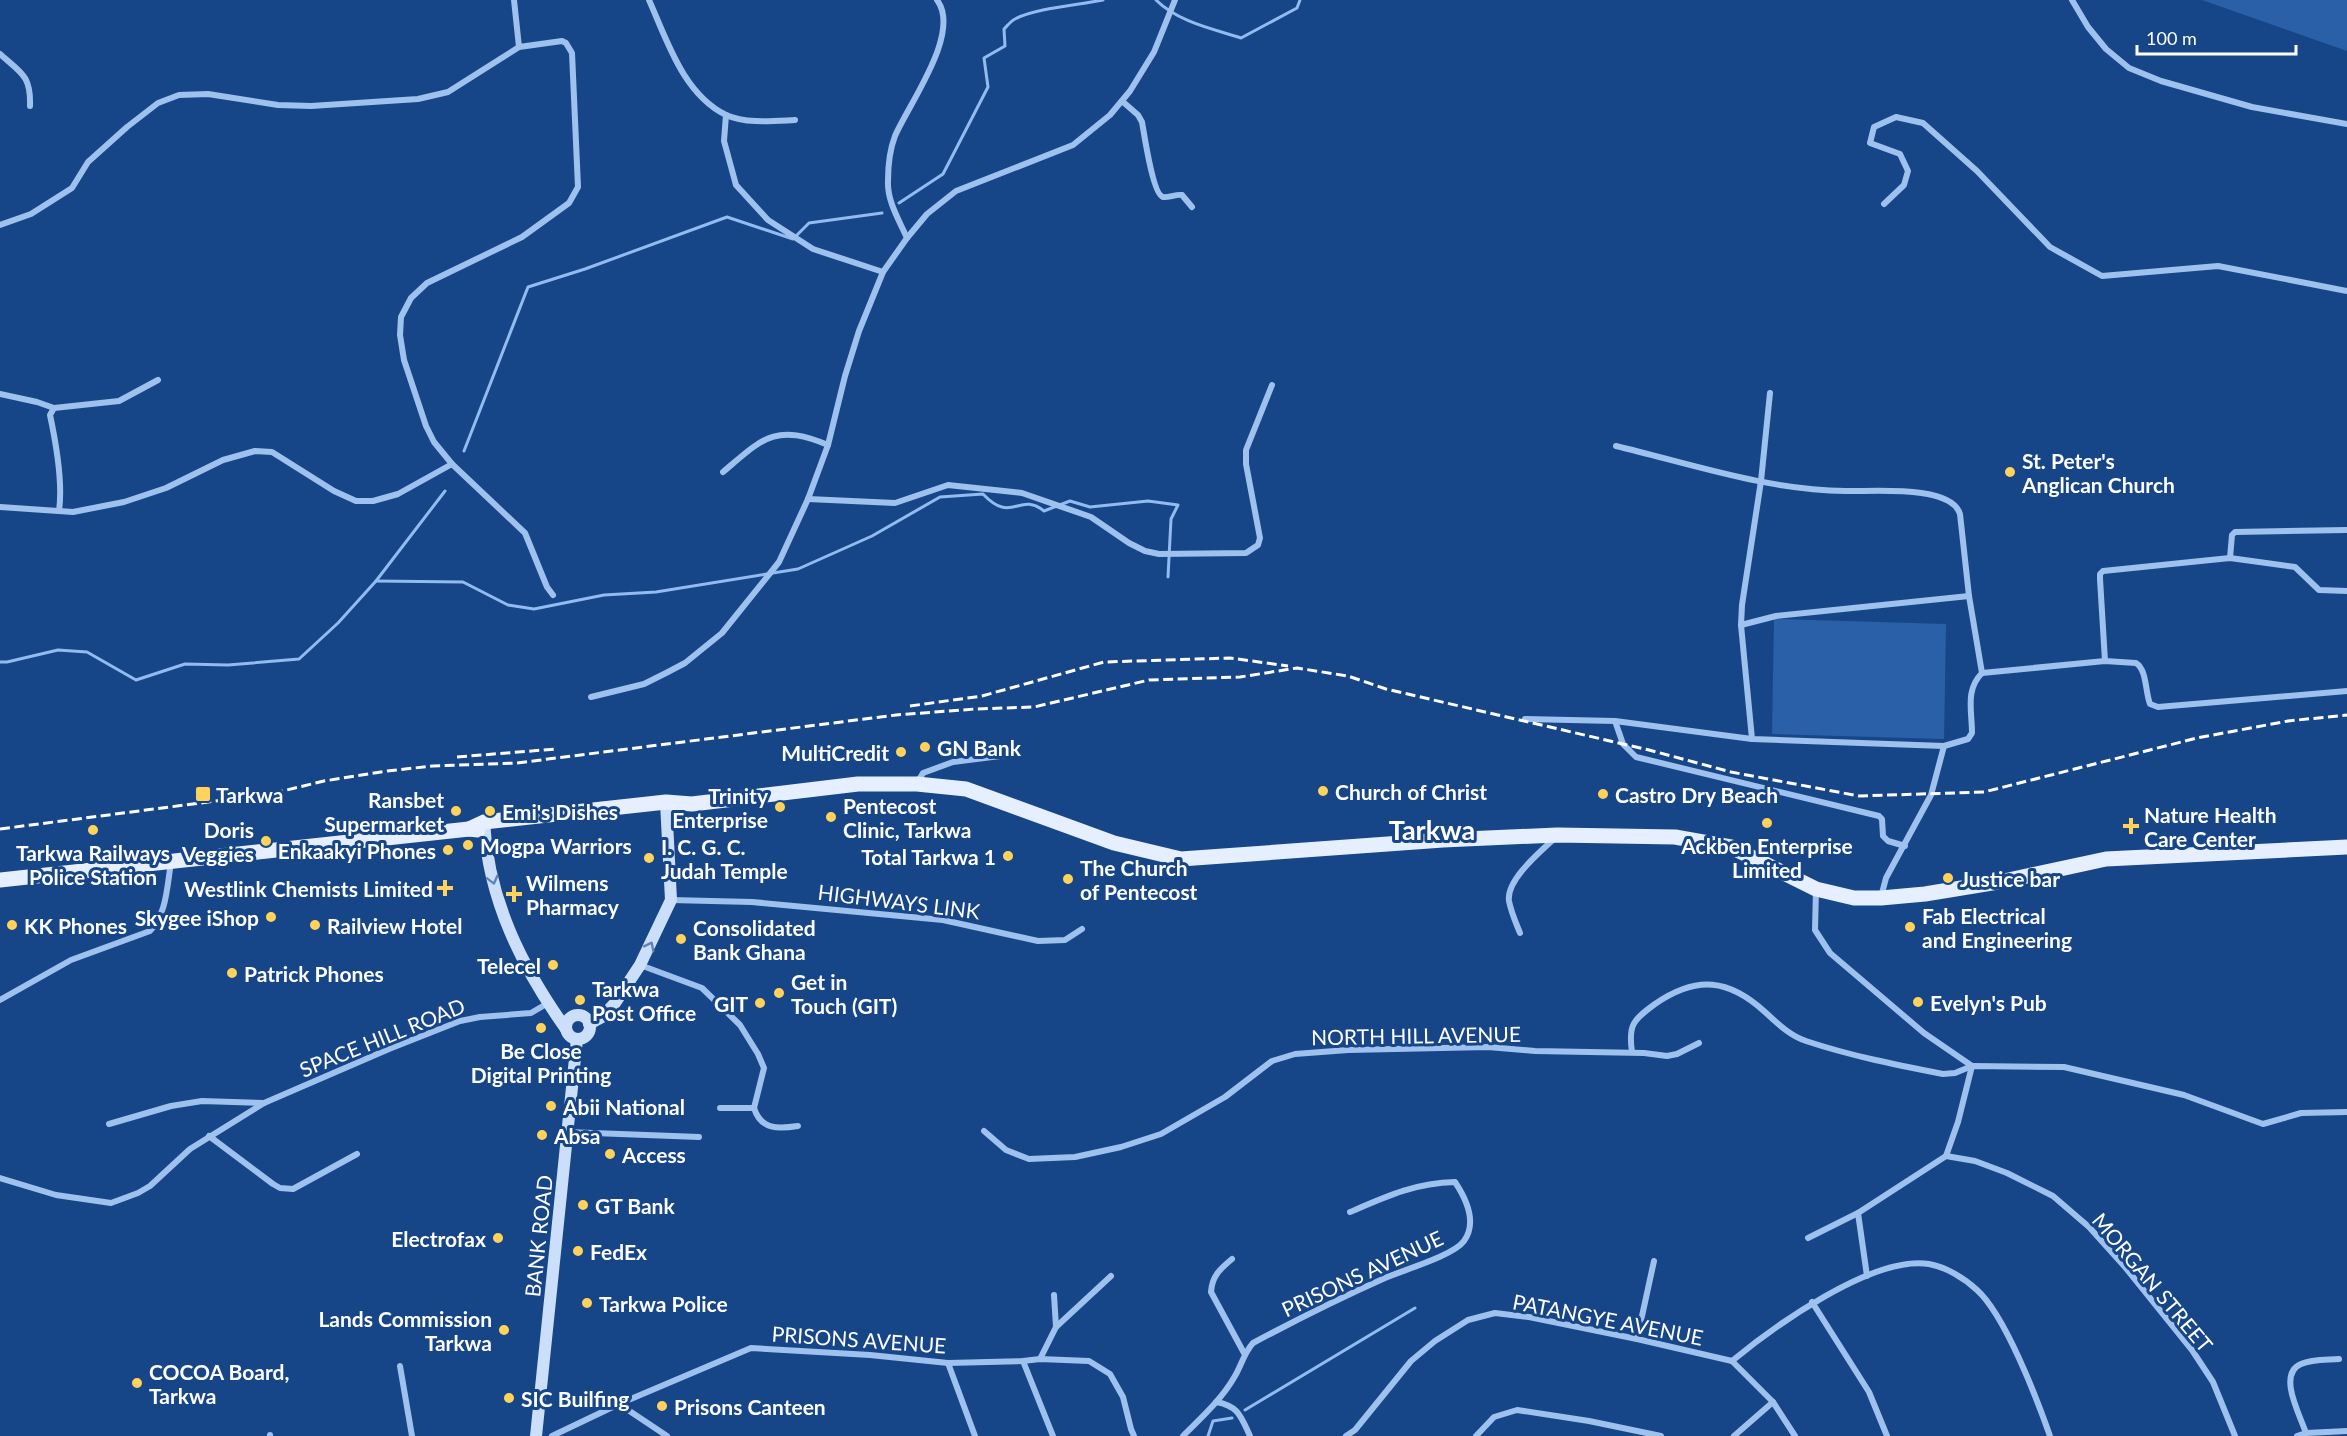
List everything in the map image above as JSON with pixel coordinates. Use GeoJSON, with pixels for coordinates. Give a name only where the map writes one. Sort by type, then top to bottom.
{"type":"FeatureCollection","features":[{"type":"Feature","properties":{"kind":"main road"},"geometry":{"type":"LineString","coordinates":[[0,880],[858,784],[917,784],[966,789],[1114,843],[1181,859],[1443,840],[1557,835],[1675,837],[1731,847],[1816,889],[1854,898],[1925,894],[2004,881],[2106,859],[2347,847]]}},
{"type":"Feature","properties":{"kind":"street"},"geometry":{"type":"LineString","coordinates":[[514,0],[519,47]]}},
{"type":"Feature","properties":{"kind":"street"},"geometry":{"type":"LineString","coordinates":[[649,0],[684,75],[710,105],[726,115],[759,121],[795,120]]}},
{"type":"Feature","properties":{"kind":"street"},"geometry":{"type":"LineString","coordinates":[[907,238],[889,199],[888,171],[896,134],[931,69],[938,49],[943,30],[943,11],[937,0]]}},
{"type":"Feature","properties":{"kind":"street"},"geometry":{"type":"LineString","coordinates":[[2072,0],[2088,27],[2106,49],[2129,68],[2161,81],[2252,107],[2347,124]]}},
{"type":"Feature","properties":{"kind":"street"},"geometry":{"type":"LineString","coordinates":[[591,698],[644,684],[685,663],[722,633],[779,562],[808,499],[828,445],[859,331],[883,272],[907,238],[927,214],[956,190],[1073,145],[1110,116],[1154,52],[1174,2]]}},
{"type":"Feature","properties":{"kind":"street"},"geometry":{"type":"LineString","coordinates":[[0,225],[31,214],[72,188],[88,162],[119,134],[158,103],[179,95],[208,94],[278,105],[311,106],[418,99],[448,92],[519,47],[561,41],[567,43],[572,54],[578,187],[569,203],[522,237],[427,283],[411,298],[400,317],[404,360],[426,426],[434,442],[452,464],[525,533],[547,587],[553,595]]}},
{"type":"Feature","properties":{"kind":"street"},"geometry":{"type":"LineString","coordinates":[[0,54],[28,81],[31,88],[30,106]]}},
{"type":"Feature","properties":{"kind":"street"},"geometry":{"type":"LineString","coordinates":[[1122,101],[1138,115],[1142,122],[1159,195],[1163,197],[1182,195],[1192,207]]}},
{"type":"Feature","properties":{"kind":"street"},"geometry":{"type":"LineString","coordinates":[[726,115],[724,141],[736,185],[768,220],[813,249],[883,272]]}},
{"type":"Feature","properties":{"kind":"street"},"geometry":{"type":"LineString","coordinates":[[1884,204],[1904,185],[1908,171],[1900,154],[1870,143],[1874,127],[1896,117],[1923,123],[1977,171],[2050,247],[2102,276],[2218,266],[2347,291]]}},
{"type":"Feature","properties":{"kind":"street"},"geometry":{"type":"LineString","coordinates":[[0,394],[54,408],[119,400],[158,380]]}},
{"type":"Feature","properties":{"kind":"street"},"geometry":{"type":"LineString","coordinates":[[808,499],[895,503],[948,485],[1022,493],[1091,517],[1145,551],[1159,554],[1246,553],[1258,545],[1260,538],[1246,464],[1246,450],[1272,385]]}},
{"type":"Feature","properties":{"kind":"street"},"geometry":{"type":"LineString","coordinates":[[1752,739],[1741,625],[1742,605],[1761,481],[1770,393]]}},
{"type":"Feature","properties":{"kind":"street"},"geometry":{"type":"LineString","coordinates":[[54,408],[50,415],[61,497],[59,511]]}},
{"type":"Feature","properties":{"kind":"street"},"geometry":{"type":"LineString","coordinates":[[723,472],[759,442],[768,438],[792,434],[805,435],[828,445]]}},
{"type":"Feature","properties":{"kind":"street"},"geometry":{"type":"LineString","coordinates":[[1616,446],[1811,491],[1898,491],[1947,500],[1958,508],[1960,514],[1969,596],[1982,673]]}},
{"type":"Feature","properties":{"kind":"street"},"geometry":{"type":"LineString","coordinates":[[0,507],[73,512],[141,497],[224,460],[255,451],[272,452],[334,491],[356,501],[374,501],[398,494],[452,464]]}},
{"type":"Feature","properties":{"kind":"street"},"geometry":{"type":"LineString","coordinates":[[2230,558],[2232,535],[2238,532],[2347,530]]}},
{"type":"Feature","properties":{"kind":"street"},"geometry":{"type":"LineString","coordinates":[[2104,661],[2100,579],[2103,571],[2230,558],[2295,567],[2319,590],[2347,591]]}},
{"type":"Feature","properties":{"kind":"street"},"geometry":{"type":"LineString","coordinates":[[1741,625],[1776,616],[1969,596]]}},
{"type":"Feature","properties":{"kind":"street"},"geometry":{"type":"LineString","coordinates":[[1525,719],[1614,721],[1752,739],[1944,746],[1968,739],[1972,733],[1971,689],[1974,681],[1982,673],[2104,661],[2136,663],[2140,665],[2144,673],[2145,692],[2150,704],[2158,706],[2347,691]]}},
{"type":"Feature","properties":{"kind":"street"},"geometry":{"type":"LineString","coordinates":[[1614,721],[1623,744],[1636,757],[1879,816],[1882,819],[1883,836],[1888,841],[1905,846]]}},
{"type":"Feature","properties":{"kind":"street"},"geometry":{"type":"LineString","coordinates":[[1881,898],[1886,878],[1931,795],[1944,746]]}},
{"type":"Feature","properties":{"kind":"street"},"geometry":{"type":"LineString","coordinates":[[917,784],[923,773],[953,762],[1016,754]]}},
{"type":"Feature","properties":{"kind":"street"},"geometry":{"type":"LineString","coordinates":[[589,1024],[602,1017],[615,1003],[640,965],[670,900],[666,807]]}},
{"type":"Feature","properties":{"kind":"street"},"geometry":{"type":"LineString","coordinates":[[479,828],[501,908],[520,955],[568,1034],[582,1039],[589,1033],[589,1024],[584,1017],[576,1016],[569,1021],[567,1029]]}},
{"type":"Feature","properties":{"kind":"street"},"geometry":{"type":"LineString","coordinates":[[1520,933],[1509,900],[1510,889],[1522,871],[1557,835]]}},
{"type":"Feature","properties":{"kind":"street"},"geometry":{"type":"LineString","coordinates":[[0,1000],[71,960],[150,931],[158,923],[162,914],[171,862]]}},
{"type":"Feature","properties":{"kind":"street"},"geometry":{"type":"LineString","coordinates":[[1816,889],[1815,930],[1830,953],[1924,1033],[1972,1066]]}},
{"type":"Feature","properties":{"kind":"street","name":"HIGHWAYS LINK"},"geometry":{"type":"LineString","coordinates":[[670,900],[752,902],[943,920],[1038,941],[1065,940],[1082,929]]}},
{"type":"Feature","properties":{"kind":"street"},"geometry":{"type":"LineString","coordinates":[[640,965],[702,988],[740,1025],[764,1068],[754,1108],[761,1122],[771,1128],[798,1126]]}},
{"type":"Feature","properties":{"kind":"street"},"geometry":{"type":"LineString","coordinates":[[1632,1052],[1630,1028],[1636,1019],[1678,991],[1693,986],[1713,984],[1732,988],[1749,998],[1782,1027],[1803,1041],[1870,1059],[1943,1074],[1954,1073],[1972,1066],[2064,1066],[2184,1095],[2263,1124],[2301,1113],[2347,1112]]}},
{"type":"Feature","properties":{"kind":"street","name":"SPACE HILL ROAD"},"geometry":{"type":"LineString","coordinates":[[0,1178],[56,1196],[111,1203],[150,1186],[190,1149],[264,1103],[460,1021],[531,1013],[548,1003]]}},
{"type":"Feature","properties":{"kind":"street","name":"BANK ROAD"},"geometry":{"type":"LineString","coordinates":[[538,1435],[577,1039]]}},
{"type":"Feature","properties":{"kind":"street","name":"NORTH HILL AVENUE"},"geometry":{"type":"LineString","coordinates":[[984,1131],[1006,1150],[1029,1159],[1075,1157],[1122,1148],[1161,1134],[1225,1097],[1272,1061],[1294,1054],[1348,1050],[1488,1047],[1545,1051],[1632,1052],[1667,1056],[1677,1054],[1699,1043]]}},
{"type":"Feature","properties":{"kind":"street"},"geometry":{"type":"LineString","coordinates":[[1808,1238],[1858,1213],[1946,1156],[1958,1122],[1972,1066]]}},
{"type":"Feature","properties":{"kind":"street"},"geometry":{"type":"LineString","coordinates":[[109,1124],[171,1106],[202,1101],[264,1103]]}},
{"type":"Feature","properties":{"kind":"street"},"geometry":{"type":"LineString","coordinates":[[720,1108],[754,1108]]}},
{"type":"Feature","properties":{"kind":"street"},"geometry":{"type":"LineString","coordinates":[[567,1132],[699,1137]]}},
{"type":"Feature","properties":{"kind":"street"},"geometry":{"type":"LineString","coordinates":[[209,1136],[273,1184],[285,1189],[297,1187],[357,1154]]}},
{"type":"Feature","properties":{"kind":"street","name":"MORGAN STREET"},"geometry":{"type":"LineString","coordinates":[[1946,1156],[1986,1165],[2053,1196],[2089,1227],[2125,1267],[2192,1350],[2212,1382],[2235,1436]]}},
{"type":"Feature","properties":{"kind":"street","name":"PRISONS AVENUE"},"geometry":{"type":"LineString","coordinates":[[1184,1436],[1216,1402],[1236,1374],[1244,1353],[1253,1343],[1386,1278],[1444,1255],[1462,1244],[1471,1229],[1466,1199],[1455,1182],[1430,1183],[1395,1192],[1350,1212]]}},
{"type":"Feature","properties":{"kind":"street"},"geometry":{"type":"LineString","coordinates":[[1858,1213],[1867,1276]]}},
{"type":"Feature","properties":{"kind":"street"},"geometry":{"type":"LineString","coordinates":[[1232,1259],[1218,1270],[1212,1281],[1211,1292],[1244,1353]]}},
{"type":"Feature","properties":{"kind":"street"},"geometry":{"type":"LineString","coordinates":[[1637,1339],[1654,1261]]}},
{"type":"Feature","properties":{"kind":"street"},"geometry":{"type":"LineString","coordinates":[[1795,1436],[1773,1402],[1732,1361],[1812,1302],[1867,1276],[1898,1266],[1928,1264],[1954,1273],[1978,1291],[2001,1322],[2038,1402],[2050,1436]]}},
{"type":"Feature","properties":{"kind":"street"},"geometry":{"type":"LineString","coordinates":[[1040,1359],[1056,1327],[1111,1276]]}},
{"type":"Feature","properties":{"kind":"street"},"geometry":{"type":"LineString","coordinates":[[1054,1295],[1056,1327]]}},
{"type":"Feature","properties":{"kind":"street"},"geometry":{"type":"LineString","coordinates":[[1812,1302],[1869,1392],[1887,1436]]}},
{"type":"Feature","properties":{"kind":"street","name":"PATANGYE AVENUE"},"geometry":{"type":"LineString","coordinates":[[1346,1436],[1356,1433],[1411,1361],[1435,1341],[1468,1320],[1495,1313],[1637,1339],[1732,1361]]}},
{"type":"Feature","properties":{"kind":"street","name":"PRISONS AVENUE"},"geometry":{"type":"LineString","coordinates":[[552,1436],[619,1404],[751,1348],[870,1355],[948,1363],[1040,1359],[1089,1361],[1110,1374],[1123,1397],[1134,1436]]}},
{"type":"Feature","properties":{"kind":"street"},"geometry":{"type":"LineString","coordinates":[[2306,1433],[2288,1380],[2292,1369],[2302,1364],[2339,1359]]}},
{"type":"Feature","properties":{"kind":"street"},"geometry":{"type":"LineString","coordinates":[[1023,1361],[1053,1436]]}},
{"type":"Feature","properties":{"kind":"street"},"geometry":{"type":"LineString","coordinates":[[948,1363],[975,1436]]}},
{"type":"Feature","properties":{"kind":"street"},"geometry":{"type":"LineString","coordinates":[[400,1366],[412,1436]]}},
{"type":"Feature","properties":{"kind":"street"},"geometry":{"type":"LineString","coordinates":[[1216,1402],[1229,1404],[1235,1409],[1250,1436]]}},
{"type":"Feature","properties":{"kind":"street"},"geometry":{"type":"LineString","coordinates":[[1734,1436],[1773,1402]]}},
{"type":"Feature","properties":{"kind":"street"},"geometry":{"type":"LineString","coordinates":[[619,1404],[667,1436]]}},
{"type":"Feature","properties":{"kind":"street"},"geometry":{"type":"LineString","coordinates":[[1476,1436],[1494,1417],[1517,1410],[1589,1421],[1661,1436]]}},
{"type":"Feature","properties":{"kind":"street"},"geometry":{"type":"LineString","coordinates":[[2297,1436],[2306,1433],[2334,1434],[2347,1431]]}},
{"type":"Feature","properties":{"kind":"shaded area"},"geometry":{"type":"Polygon","coordinates":[[[2202,0],[2347,0],[2347,51],[2202,0]]]}},
{"type":"Feature","properties":{"kind":"shaded area"},"geometry":{"type":"Polygon","coordinates":[[[1774,619],[1946,624],[1944,739],[1772,734],[1774,619]]]}},
{"type":"Feature","properties":{"kind":"waterway"},"geometry":{"type":"LineString","coordinates":[[899,203],[943,174],[988,87],[984,58],[1005,46],[1004,29],[1009,24],[1015,19],[1034,12],[1103,0]]}},
{"type":"Feature","properties":{"kind":"waterway"},"geometry":{"type":"LineString","coordinates":[[1156,0],[1185,19],[1241,38],[1297,8],[1300,0]]}},
{"type":"Feature","properties":{"kind":"waterway"},"geometry":{"type":"LineString","coordinates":[[464,451],[528,287],[585,269],[727,217],[793,239],[809,223],[882,213]]}},
{"type":"Feature","properties":{"kind":"waterway"},"geometry":{"type":"LineString","coordinates":[[0,662],[58,650],[87,652],[136,680],[185,664],[228,665],[299,659],[338,623],[376,581],[445,491]]}},
{"type":"Feature","properties":{"kind":"waterway"},"geometry":{"type":"LineString","coordinates":[[376,581],[463,582],[508,605],[534,609],[604,595],[656,592],[798,569],[872,536],[940,497],[983,494],[1001,507],[1028,504],[1044,511],[1070,501],[1090,507],[1148,501],[1178,505],[1171,519],[1168,577]]}},
{"type":"Feature","properties":{"kind":"waterway"},"geometry":{"type":"LineString","coordinates":[[1245,1410],[1415,1308]]}},
{"type":"Feature","properties":{"kind":"waterway"},"geometry":{"type":"LineString","coordinates":[[1208,1436],[1213,1421],[1232,1418]]}},
{"type":"Feature","properties":{"kind":"railway"},"geometry":{"type":"LineString","coordinates":[[910,706],[982,696],[1104,662],[1230,658],[1288,666]]}},
{"type":"Feature","properties":{"kind":"railway"},"geometry":{"type":"LineString","coordinates":[[0,829],[270,794],[324,781],[387,771],[433,766],[517,763],[896,715],[1034,707],[1149,680],[1240,677],[1297,668],[1348,676],[1386,689],[1649,750],[1731,772],[1859,796],[1984,792],[2197,738],[2288,721],[2347,715]]}},
{"type":"Feature","properties":{"kind":"railway"},"geometry":{"type":"LineString","coordinates":[[457,757],[556,749]]}},
{"type":"Feature","properties":{"kind":"place","name":"St. Peter's Anglican Church"},"geometry":{"type":"Point","coordinates":[2010,472]}},
{"type":"Feature","properties":{"kind":"place","name":"GN Bank"},"geometry":{"type":"Point","coordinates":[925,747]}},
{"type":"Feature","properties":{"kind":"place","name":"MultiCredit"},"geometry":{"type":"Point","coordinates":[901,752]}},
{"type":"Feature","properties":{"kind":"place","name":"Church of Christ"},"geometry":{"type":"Point","coordinates":[1323,791]}},
{"type":"Feature","properties":{"kind":"place","name":"Tarkwa"},"geometry":{"type":"Point","coordinates":[203,794]}},
{"type":"Feature","properties":{"kind":"place","name":"Castro Dry Beach"},"geometry":{"type":"Point","coordinates":[1603,794]}},
{"type":"Feature","properties":{"kind":"place","name":"Trinity Enterprise"},"geometry":{"type":"Point","coordinates":[780,807]}},
{"type":"Feature","properties":{"kind":"place","name":"Ransbet Supermarket"},"geometry":{"type":"Point","coordinates":[456,811]}},
{"type":"Feature","properties":{"kind":"place","name":"Emi's Dishes"},"geometry":{"type":"Point","coordinates":[490,811]}},
{"type":"Feature","properties":{"kind":"place","name":"Pentecost Clinic, Tarkwa"},"geometry":{"type":"Point","coordinates":[831,817]}},
{"type":"Feature","properties":{"kind":"place","name":"Ackben Enterprise Limited"},"geometry":{"type":"Point","coordinates":[1767,823]}},
{"type":"Feature","properties":{"kind":"place","name":"Nature Health Care Center"},"geometry":{"type":"Point","coordinates":[2131,826]}},
{"type":"Feature","properties":{"kind":"place","name":"Tarkwa Railways Police Station"},"geometry":{"type":"Point","coordinates":[93,830]}},
{"type":"Feature","properties":{"kind":"place","name":"Doris Veggies"},"geometry":{"type":"Point","coordinates":[266,841]}},
{"type":"Feature","properties":{"kind":"place","name":"Mogpa Warriors"},"geometry":{"type":"Point","coordinates":[468,845]}},
{"type":"Feature","properties":{"kind":"place","name":"Enkaakyi Phones"},"geometry":{"type":"Point","coordinates":[448,850]}},
{"type":"Feature","properties":{"kind":"place","name":"Total Tarkwa 1"},"geometry":{"type":"Point","coordinates":[1008,856]}},
{"type":"Feature","properties":{"kind":"place","name":"I. C. G. C. Judah Temple"},"geometry":{"type":"Point","coordinates":[649,858]}},
{"type":"Feature","properties":{"kind":"place","name":"Justice bar"},"geometry":{"type":"Point","coordinates":[1948,878]}},
{"type":"Feature","properties":{"kind":"place","name":"The Church of Pentecost"},"geometry":{"type":"Point","coordinates":[1068,879]}},
{"type":"Feature","properties":{"kind":"place","name":"Westlink Chemists Limited"},"geometry":{"type":"Point","coordinates":[445,888]}},
{"type":"Feature","properties":{"kind":"place","name":"Wilmens Pharmacy"},"geometry":{"type":"Point","coordinates":[514,894]}},
{"type":"Feature","properties":{"kind":"place","name":"Skygee iShop"},"geometry":{"type":"Point","coordinates":[271,917]}},
{"type":"Feature","properties":{"kind":"place","name":"KK Phones"},"geometry":{"type":"Point","coordinates":[12,925]}},
{"type":"Feature","properties":{"kind":"place","name":"Railview Hotel"},"geometry":{"type":"Point","coordinates":[315,925]}},
{"type":"Feature","properties":{"kind":"place","name":"Fab Electrical and Engineering"},"geometry":{"type":"Point","coordinates":[1910,927]}},
{"type":"Feature","properties":{"kind":"place","name":"Consolidated Bank Ghana"},"geometry":{"type":"Point","coordinates":[681,939]}},
{"type":"Feature","properties":{"kind":"place","name":"Telecel"},"geometry":{"type":"Point","coordinates":[553,965]}},
{"type":"Feature","properties":{"kind":"place","name":"Patrick Phones"},"geometry":{"type":"Point","coordinates":[232,973]}},
{"type":"Feature","properties":{"kind":"place","name":"Get in Touch (GIT)"},"geometry":{"type":"Point","coordinates":[779,993]}},
{"type":"Feature","properties":{"kind":"place","name":"Tarkwa Post Office"},"geometry":{"type":"Point","coordinates":[580,1000]}},
{"type":"Feature","properties":{"kind":"place","name":"Evelyn's Pub"},"geometry":{"type":"Point","coordinates":[1918,1002]}},
{"type":"Feature","properties":{"kind":"place","name":"GIT"},"geometry":{"type":"Point","coordinates":[760,1003]}},
{"type":"Feature","properties":{"kind":"place","name":"Be Close Digital Printing"},"geometry":{"type":"Point","coordinates":[541,1028]}},
{"type":"Feature","properties":{"kind":"place","name":"Abii National"},"geometry":{"type":"Point","coordinates":[551,1106]}},
{"type":"Feature","properties":{"kind":"place","name":"Absa"},"geometry":{"type":"Point","coordinates":[542,1135]}},
{"type":"Feature","properties":{"kind":"place","name":"Access"},"geometry":{"type":"Point","coordinates":[610,1154]}},
{"type":"Feature","properties":{"kind":"place","name":"GT Bank"},"geometry":{"type":"Point","coordinates":[583,1205]}},
{"type":"Feature","properties":{"kind":"place","name":"Electrofax"},"geometry":{"type":"Point","coordinates":[498,1238]}},
{"type":"Feature","properties":{"kind":"place","name":"FedEx"},"geometry":{"type":"Point","coordinates":[578,1251]}},
{"type":"Feature","properties":{"kind":"place","name":"Tarkwa Police"},"geometry":{"type":"Point","coordinates":[587,1303]}},
{"type":"Feature","properties":{"kind":"place","name":"Lands Commission Tarkwa"},"geometry":{"type":"Point","coordinates":[504,1330]}},
{"type":"Feature","properties":{"kind":"place","name":"COCOA Board, Tarkwa"},"geometry":{"type":"Point","coordinates":[137,1383]}},
{"type":"Feature","properties":{"kind":"place","name":"SIC Builfing"},"geometry":{"type":"Point","coordinates":[509,1398]}},
{"type":"Feature","properties":{"kind":"place","name":"Prisons Canteen"},"geometry":{"type":"Point","coordinates":[662,1406]}},
{"type":"Feature","properties":{"kind":"district","name":"Tarkwa"},"geometry":{"type":"Point","coordinates":[1432,829]}}]}
